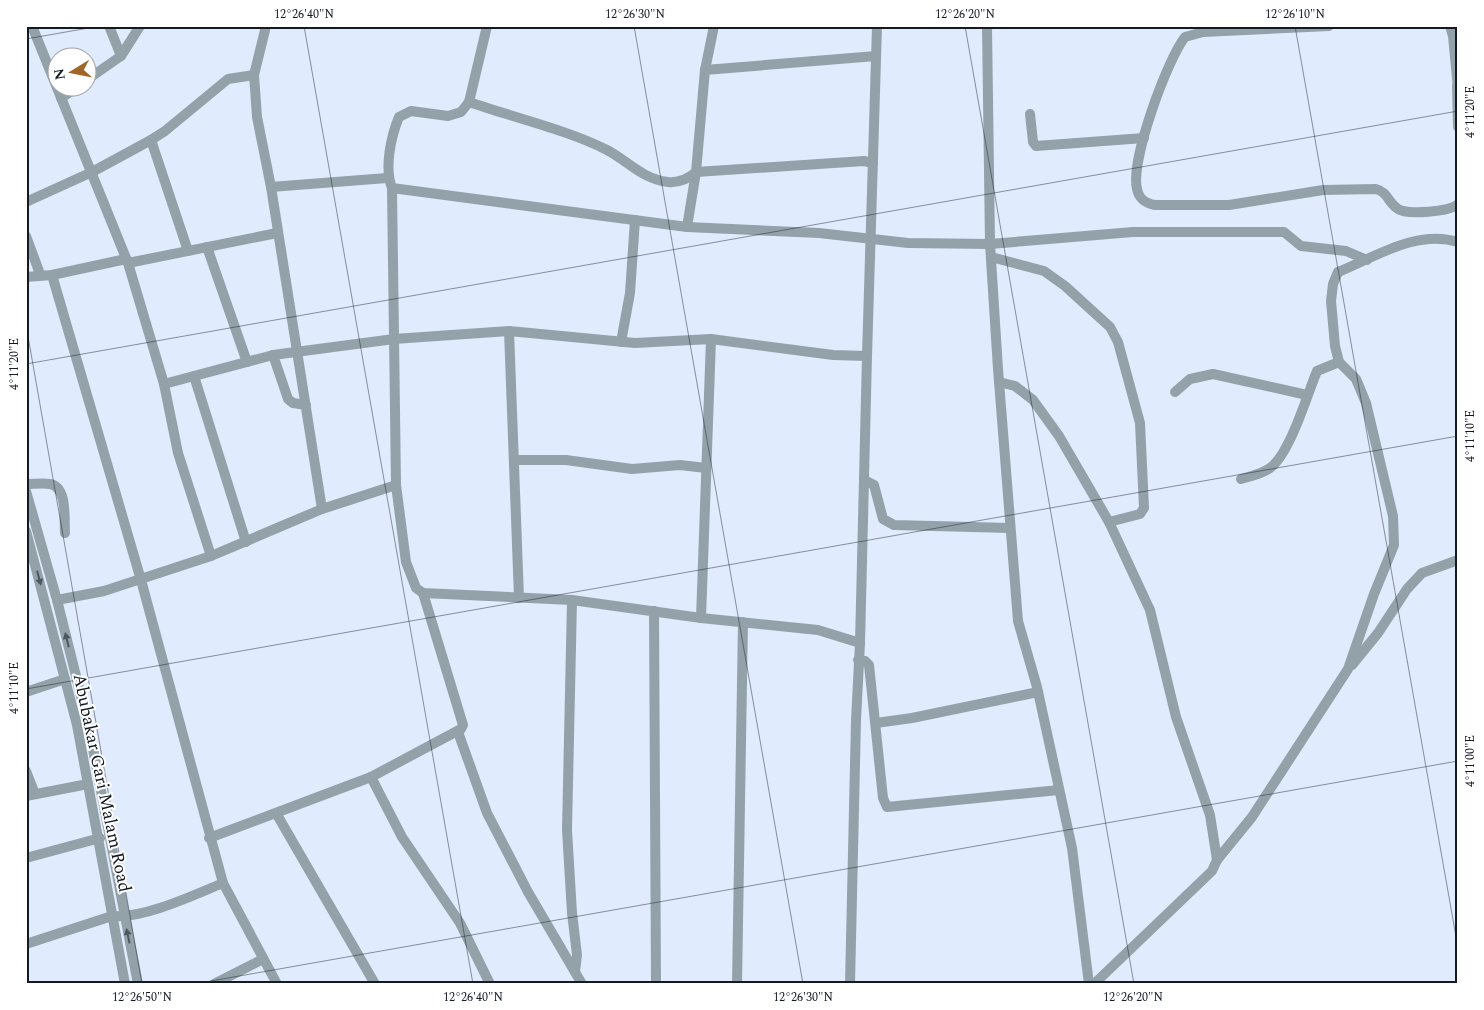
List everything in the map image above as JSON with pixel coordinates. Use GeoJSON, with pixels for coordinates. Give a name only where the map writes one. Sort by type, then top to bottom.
{"type":"FeatureCollection","features":[{"type":"Feature","properties":{"kind":"street"},"geometry":{"type":"LineString","coordinates":[[32,26],[48,66]]}},
{"type":"Feature","properties":{"kind":"street"},"geometry":{"type":"LineString","coordinates":[[109,26],[122,56]]}},
{"type":"Feature","properties":{"kind":"street"},"geometry":{"type":"LineString","coordinates":[[98,73],[122,56],[140,26]]}},
{"type":"Feature","properties":{"kind":"street"},"geometry":{"type":"LineString","coordinates":[[266,26],[254,75],[257,117],[271,187],[322,509]]}},
{"type":"Feature","properties":{"kind":"street"},"geometry":{"type":"LineString","coordinates":[[487,26],[469,102],[461,112],[448,116],[411,111],[399,117],[394,129],[388,178],[392,188],[396,485],[406,562],[416,588],[423,593],[572,600],[701,618],[818,630],[860,643]]}},
{"type":"Feature","properties":{"kind":"street"},"geometry":{"type":"LineString","coordinates":[[687,227],[696,172],[705,70],[714,26]]}},
{"type":"Feature","properties":{"kind":"street"},"geometry":{"type":"LineString","coordinates":[[850,984],[877,26]]}},
{"type":"Feature","properties":{"kind":"street"},"geometry":{"type":"LineString","coordinates":[[987,26],[990,244],[1018,621],[1038,692],[1072,848],[1089,984]]}},
{"type":"Feature","properties":{"kind":"street"},"geometry":{"type":"LineString","coordinates":[[1329,26],[1203,32],[1185,37],[1168,68],[1139,154],[1136,187],[1144,202],[1155,206],[1228,205],[1323,190],[1376,189],[1382,190],[1395,207],[1404,212],[1449,210],[1458,204]]}},
{"type":"Feature","properties":{"kind":"street"},"geometry":{"type":"LineString","coordinates":[[1450,26],[1454,36],[1458,128]]}},
{"type":"Feature","properties":{"kind":"street"},"geometry":{"type":"LineString","coordinates":[[705,70],[876,56]]}},
{"type":"Feature","properties":{"kind":"street"},"geometry":{"type":"LineString","coordinates":[[26,202],[92,172],[151,140],[165,131],[228,79],[254,75]]}},
{"type":"Feature","properties":{"kind":"street"},"geometry":{"type":"LineString","coordinates":[[61,98],[127,261],[164,384],[178,453],[211,556]]}},
{"type":"Feature","properties":{"kind":"street"},"geometry":{"type":"LineString","coordinates":[[469,102],[586,141],[609,151],[630,168],[656,179],[669,182],[683,181],[696,172],[864,161],[873,163]]}},
{"type":"Feature","properties":{"kind":"street"},"geometry":{"type":"LineString","coordinates":[[1030,114],[1033,142],[1036,146],[1144,138]]}},
{"type":"Feature","properties":{"kind":"street"},"geometry":{"type":"LineString","coordinates":[[151,140],[188,251]]}},
{"type":"Feature","properties":{"kind":"street"},"geometry":{"type":"LineString","coordinates":[[271,187],[388,178]]}},
{"type":"Feature","properties":{"kind":"street"},"geometry":{"type":"LineString","coordinates":[[392,188],[687,227],[819,233],[902,242],[990,244],[1133,232],[1284,232],[1301,246],[1346,252],[1366,260]]}},
{"type":"Feature","properties":{"kind":"street"},"geometry":{"type":"LineString","coordinates":[[621,342],[630,293],[635,220]]}},
{"type":"Feature","properties":{"kind":"street"},"geometry":{"type":"LineString","coordinates":[[26,276],[52,275],[277,233]]}},
{"type":"Feature","properties":{"kind":"street"},"geometry":{"type":"LineString","coordinates":[[26,236],[40,274]]}},
{"type":"Feature","properties":{"kind":"street"},"geometry":{"type":"LineString","coordinates":[[1348,670],[1374,594],[1394,545],[1394,526],[1366,403],[1356,379],[1339,362],[1331,301],[1333,284],[1338,272],[1411,241],[1439,238],[1458,242]]}},
{"type":"Feature","properties":{"kind":"street"},"geometry":{"type":"LineString","coordinates":[[207,247],[247,362]]}},
{"type":"Feature","properties":{"kind":"street"},"geometry":{"type":"LineString","coordinates":[[991,258],[1044,271],[1065,286],[1110,327],[1118,342],[1140,423],[1144,508],[1140,514],[1109,522]]}},
{"type":"Feature","properties":{"kind":"street"},"geometry":{"type":"LineString","coordinates":[[52,275],[141,580],[223,883],[277,984]]}},
{"type":"Feature","properties":{"kind":"street"},"geometry":{"type":"LineString","coordinates":[[164,384],[273,355],[297,354],[394,339],[509,330],[621,342],[711,340],[833,355],[867,356]]}},
{"type":"Feature","properties":{"kind":"street"},"geometry":{"type":"LineString","coordinates":[[509,330],[519,598]]}},
{"type":"Feature","properties":{"kind":"street"},"geometry":{"type":"LineString","coordinates":[[701,618],[711,340]]}},
{"type":"Feature","properties":{"kind":"street"},"geometry":{"type":"LineString","coordinates":[[273,355],[288,399],[293,403],[306,404]]}},
{"type":"Feature","properties":{"kind":"street"},"geometry":{"type":"LineString","coordinates":[[1241,479],[1271,468],[1280,458],[1296,427],[1317,370],[1339,362]]}},
{"type":"Feature","properties":{"kind":"street"},"geometry":{"type":"LineString","coordinates":[[1175,392],[1190,379],[1213,374],[1307,395]]}},
{"type":"Feature","properties":{"kind":"street"},"geometry":{"type":"LineString","coordinates":[[194,376],[246,542]]}},
{"type":"Feature","properties":{"kind":"street"},"geometry":{"type":"LineString","coordinates":[[999,382],[1015,386],[1032,400],[1059,436],[1109,522],[1150,610],[1176,717],[1210,815],[1217,860]]}},
{"type":"Feature","properties":{"kind":"street"},"geometry":{"type":"LineString","coordinates":[[514,460],[566,460],[632,469],[680,465],[706,468]]}},
{"type":"Feature","properties":{"kind":"street"},"geometry":{"type":"LineString","coordinates":[[864,480],[874,484],[883,519],[894,525],[1010,528]]}},
{"type":"Feature","properties":{"kind":"street"},"geometry":{"type":"LineString","coordinates":[[26,484],[51,484],[62,494],[65,533]]}},
{"type":"Feature","properties":{"kind":"street"},"geometry":{"type":"LineString","coordinates":[[57,600],[104,591],[141,580],[211,556],[322,509],[396,485]]}},
{"type":"Feature","properties":{"kind":"street"},"geometry":{"type":"LineString","coordinates":[[26,491],[57,600],[96,763],[138,984]]}},
{"type":"Feature","properties":{"kind":"street","name":"Abubakar Gari Malam Road"},"geometry":{"type":"LineString","coordinates":[[26,531],[78,724],[125,984]]}},
{"type":"Feature","properties":{"kind":"street"},"geometry":{"type":"LineString","coordinates":[[1094,984],[1212,871],[1217,860],[1252,817],[1348,670],[1378,632],[1407,589],[1422,574],[1458,560]]}},
{"type":"Feature","properties":{"kind":"street"},"geometry":{"type":"LineString","coordinates":[[210,838],[371,777],[458,732],[463,725],[423,593]]}},
{"type":"Feature","properties":{"kind":"street"},"geometry":{"type":"LineString","coordinates":[[572,600],[567,830],[572,913],[577,954],[575,972]]}},
{"type":"Feature","properties":{"kind":"street"},"geometry":{"type":"LineString","coordinates":[[654,611],[656,984]]}},
{"type":"Feature","properties":{"kind":"street"},"geometry":{"type":"LineString","coordinates":[[737,984],[743,622]]}},
{"type":"Feature","properties":{"kind":"street"},"geometry":{"type":"LineString","coordinates":[[858,660],[865,660],[869,665],[883,798],[887,807],[1059,790]]}},
{"type":"Feature","properties":{"kind":"street"},"geometry":{"type":"LineString","coordinates":[[26,692],[65,679]]}},
{"type":"Feature","properties":{"kind":"street"},"geometry":{"type":"LineString","coordinates":[[876,723],[912,718],[1038,692]]}},
{"type":"Feature","properties":{"kind":"street"},"geometry":{"type":"LineString","coordinates":[[458,732],[487,814],[528,892],[582,984]]}},
{"type":"Feature","properties":{"kind":"street"},"geometry":{"type":"LineString","coordinates":[[26,771],[31,795],[88,784]]}},
{"type":"Feature","properties":{"kind":"street"},"geometry":{"type":"LineString","coordinates":[[371,777],[402,837],[460,922],[490,984]]}},
{"type":"Feature","properties":{"kind":"street"},"geometry":{"type":"LineString","coordinates":[[276,813],[374,984]]}},
{"type":"Feature","properties":{"kind":"street"},"geometry":{"type":"LineString","coordinates":[[26,858],[100,838]]}},
{"type":"Feature","properties":{"kind":"street"},"geometry":{"type":"LineString","coordinates":[[26,944],[112,916],[124,917],[170,904],[223,883]]}},
{"type":"Feature","properties":{"kind":"street"},"geometry":{"type":"LineString","coordinates":[[214,984],[263,959]]}}]}
